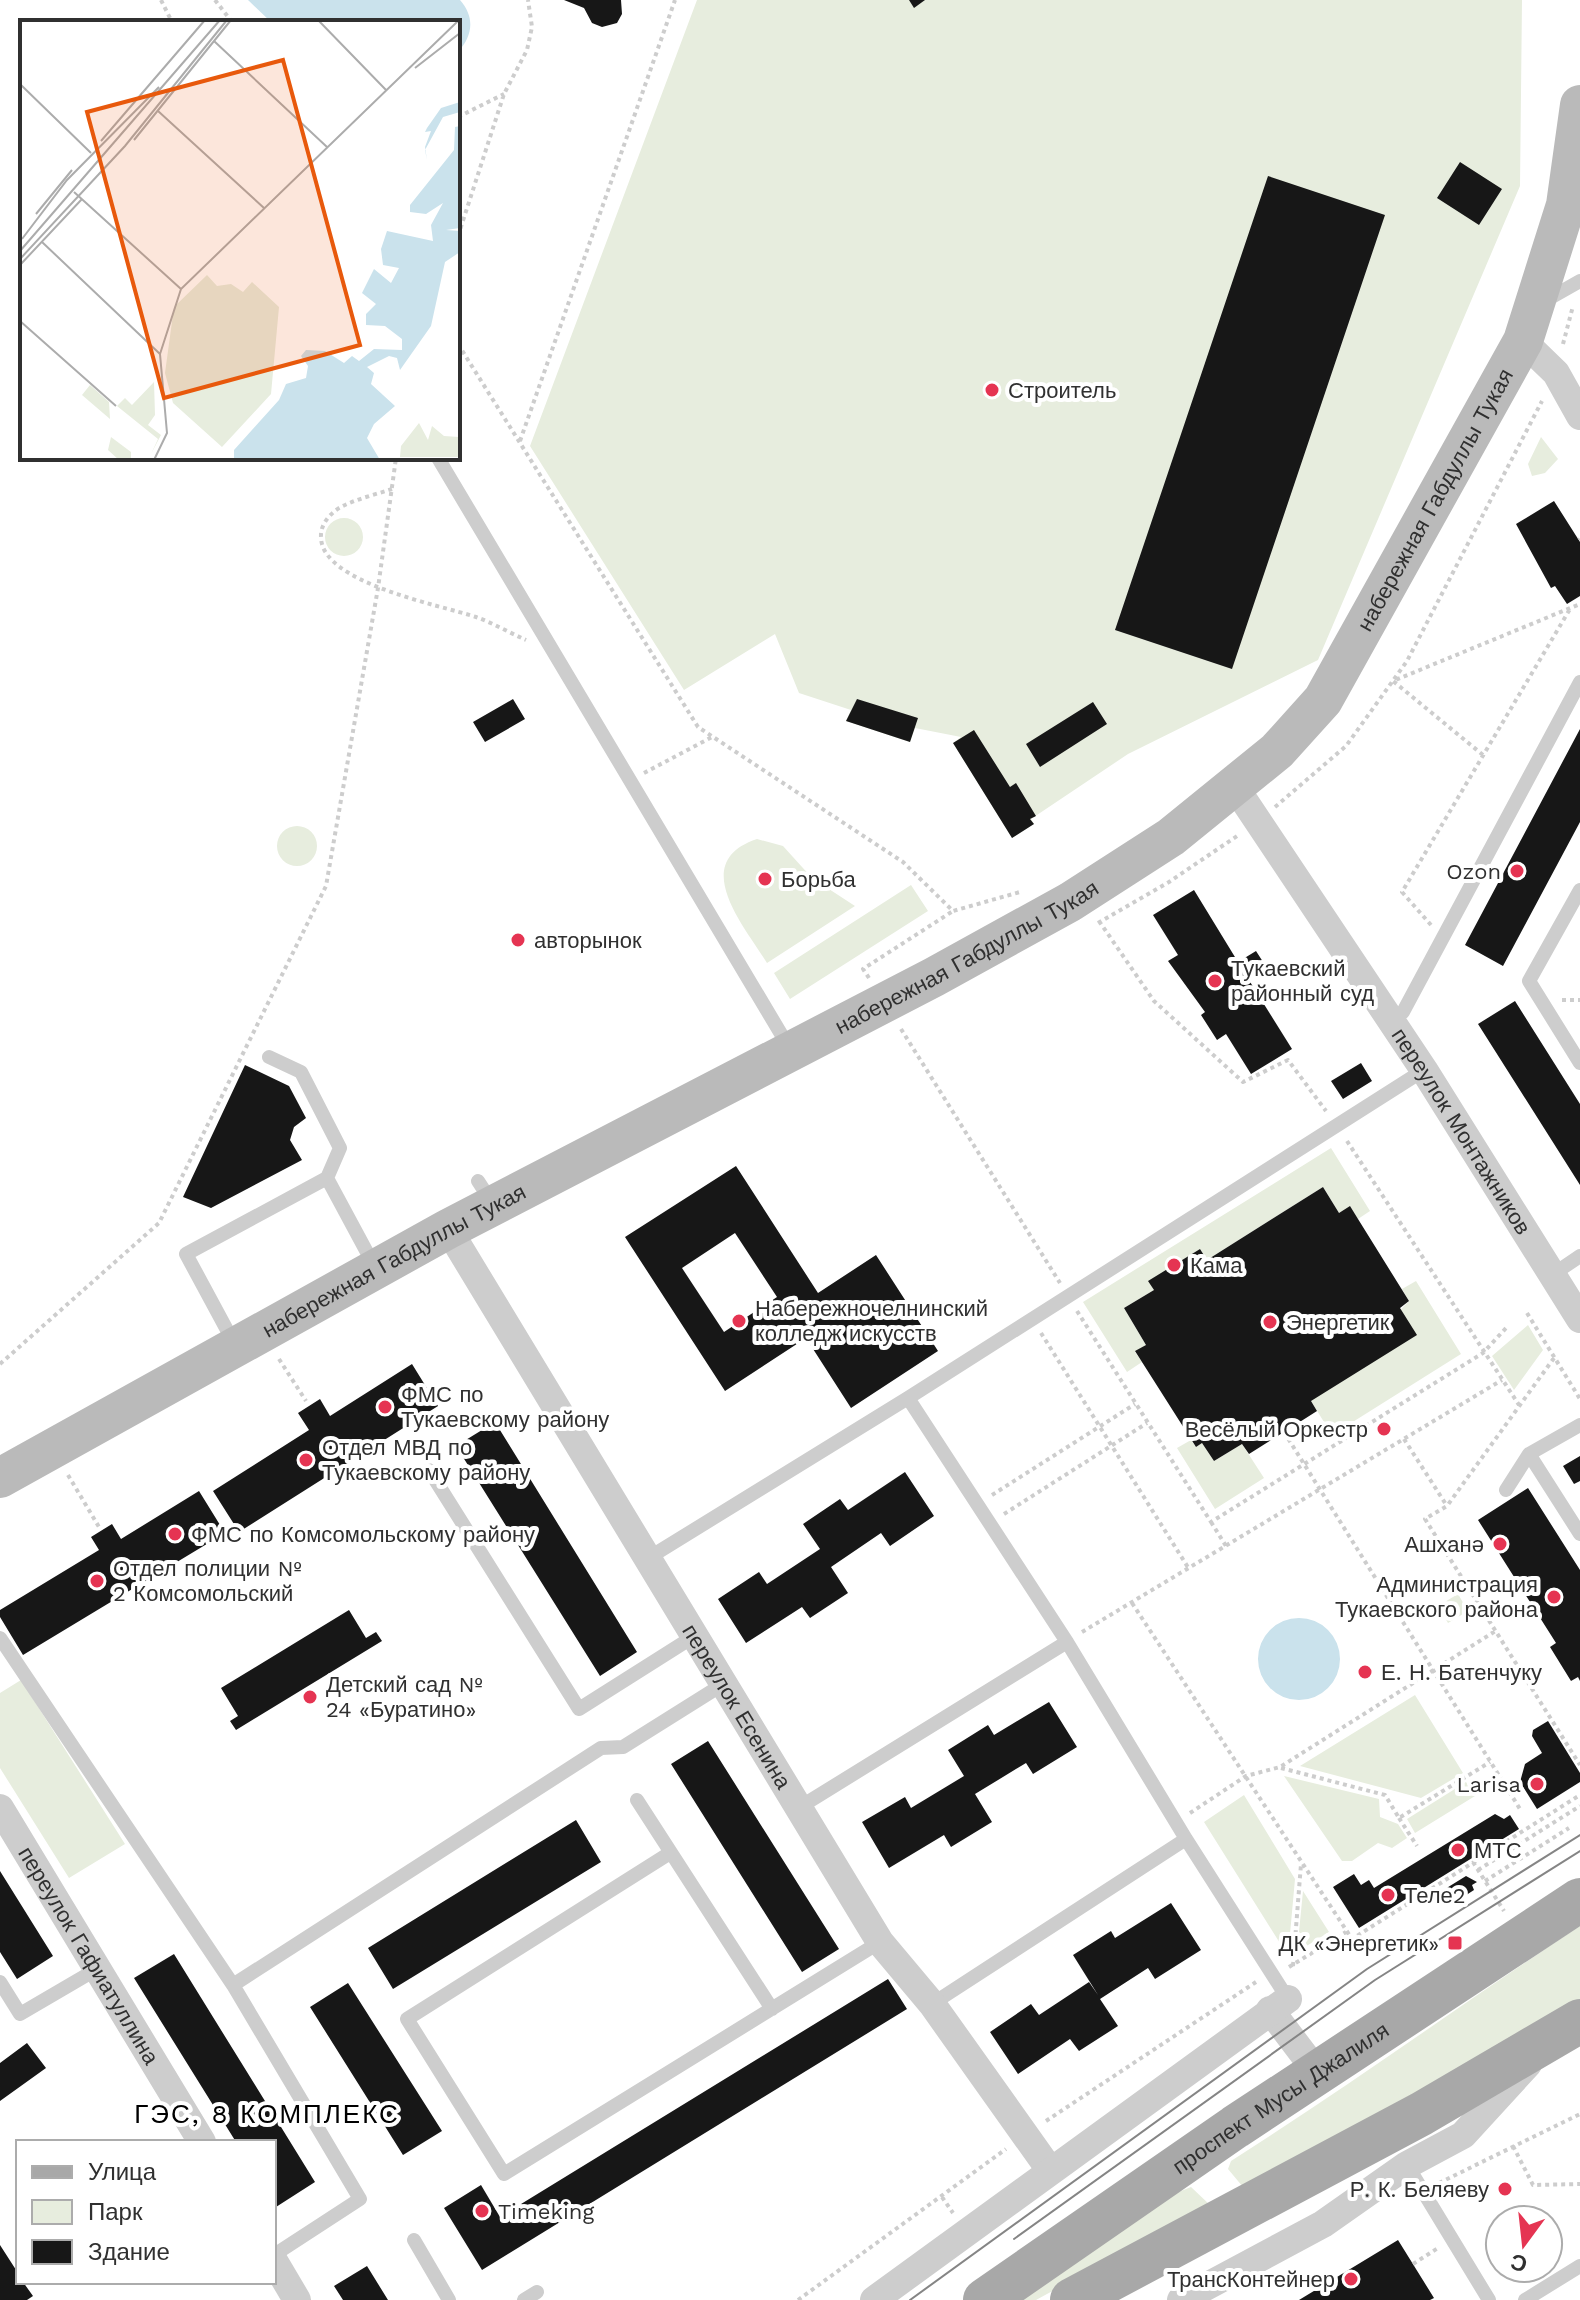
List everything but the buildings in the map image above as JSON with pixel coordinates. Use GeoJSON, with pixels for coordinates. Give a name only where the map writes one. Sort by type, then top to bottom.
{"type":"FeatureCollection","features":[{"type":"Feature","properties":{"kind":"main road","name":"набережная Габдуллы Тукая"},"geometry":{"type":"LineString","coordinates":[[0,1478],[448,1229],[486,1193],[791,1051],[1070,902],[1171,837],[1277,751],[1323,700],[1529,323],[1566,205],[1580,105]]}},
{"type":"Feature","properties":{"kind":"main road","name":"проспект Мусы Джалиля"},"geometry":{"type":"LineString","coordinates":[[985,2300],[1235,2127],[1580,1900]]}},
{"type":"Feature","properties":{"kind":"main road"},"geometry":{"type":"LineString","coordinates":[[1072,2300],[1268,2198],[1565,2031]]}},
{"type":"Feature","properties":{"kind":"main road"},"geometry":{"type":"LineString","coordinates":[[1235,2127],[1212,2162],[1211,2180],[1222,2194],[1238,2200],[1268,2198]]}},
{"type":"Feature","properties":{"kind":"street"},"geometry":{"type":"LineString","coordinates":[[1529,323],[1580,416]]}},
{"type":"Feature","properties":{"kind":"street","name":"переулок Монтажников"},"geometry":{"type":"LineString","coordinates":[[1235,787],[1424,1070],[1580,1319]]}},
{"type":"Feature","properties":{"kind":"street","name":"переулок Есенина"},"geometry":{"type":"LineString","coordinates":[[448,1229],[650,1557],[880,1942],[932,2004],[1050,2170]]}},
{"type":"Feature","properties":{"kind":"street","name":"переулок Гафиатуллина"},"geometry":{"type":"LineString","coordinates":[[0,1808],[201,2140]]}},
{"type":"Feature","properties":{"kind":"street"},"geometry":{"type":"LineString","coordinates":[[874,2300],[1279,2005],[1317,2072]]}},
{"type":"Feature","properties":{"kind":"street"},"geometry":{"type":"LineString","coordinates":[[1181,2300],[1323,2224],[1407,2165],[1463,2135],[1565,2031]]}},
{"type":"Feature","properties":{"kind":"street"},"geometry":{"type":"LineString","coordinates":[[276,2264],[297,2300]]}},
{"type":"Feature","properties":{"kind":"lane"},"geometry":{"type":"LineString","coordinates":[[1529,323],[1580,281]]}},
{"type":"Feature","properties":{"kind":"lane"},"geometry":{"type":"LineString","coordinates":[[439,460],[791,1051]]}},
{"type":"Feature","properties":{"kind":"lane"},"geometry":{"type":"LineString","coordinates":[[1403,1012],[1580,682]]}},
{"type":"Feature","properties":{"kind":"lane"},"geometry":{"type":"LineString","coordinates":[[1580,890],[1529,981],[1580,1063]]}},
{"type":"Feature","properties":{"kind":"lane"},"geometry":{"type":"LineString","coordinates":[[236,1347],[186,1254],[327,1178],[340,1148],[301,1072],[269,1057]]}},
{"type":"Feature","properties":{"kind":"lane"},"geometry":{"type":"LineString","coordinates":[[650,1557],[1033,1320],[1424,1070]]}},
{"type":"Feature","properties":{"kind":"lane"},"geometry":{"type":"LineString","coordinates":[[327,1178],[376,1269]]}},
{"type":"Feature","properties":{"kind":"lane"},"geometry":{"type":"LineString","coordinates":[[1552,1275],[1580,1256]]}},
{"type":"Feature","properties":{"kind":"lane"},"geometry":{"type":"LineString","coordinates":[[908,1398],[1067,1642],[1178,1821],[1186,1839],[1270,1973],[1279,2005]]}},
{"type":"Feature","properties":{"kind":"lane"},"geometry":{"type":"LineString","coordinates":[[1506,1490],[1529,1454],[1580,1425]]}},
{"type":"Feature","properties":{"kind":"lane"},"geometry":{"type":"LineString","coordinates":[[1529,1454],[1580,1534]]}},
{"type":"Feature","properties":{"kind":"lane"},"geometry":{"type":"LineString","coordinates":[[429,1470],[579,1709],[697,1635]]}},
{"type":"Feature","properties":{"kind":"lane"},"geometry":{"type":"LineString","coordinates":[[0,1638],[233,1985],[360,2199],[276,2254]]}},
{"type":"Feature","properties":{"kind":"lane"},"geometry":{"type":"LineString","coordinates":[[800,1807],[1067,1642]]}},
{"type":"Feature","properties":{"kind":"lane"},"geometry":{"type":"LineString","coordinates":[[233,1985],[601,1748],[623,1747],[725,1683]]}},
{"type":"Feature","properties":{"kind":"lane"},"geometry":{"type":"LineString","coordinates":[[637,1800],[772,2009]]}},
{"type":"Feature","properties":{"kind":"lane"},"geometry":{"type":"LineString","coordinates":[[932,2004],[1186,1839]]}},
{"type":"Feature","properties":{"kind":"lane"},"geometry":{"type":"LineString","coordinates":[[670,1853],[407,2019],[504,2174],[880,1942]]}},
{"type":"Feature","properties":{"kind":"lane"},"geometry":{"type":"LineString","coordinates":[[0,1982],[20,2014],[97,1969]]}},
{"type":"Feature","properties":{"kind":"lane"},"geometry":{"type":"LineString","coordinates":[[1407,2165],[1489,2300]]}},
{"type":"Feature","properties":{"kind":"lane"},"geometry":{"type":"LineString","coordinates":[[414,2240],[449,2300]]}},
{"type":"Feature","properties":{"kind":"lane"},"geometry":{"type":"LineString","coordinates":[[1525,2300],[1580,2266]]}},
{"type":"Feature","properties":{"kind":"path"},"geometry":{"type":"LineString","coordinates":[[161,0],[171,20]]}},
{"type":"Feature","properties":{"kind":"path"},"geometry":{"type":"LineString","coordinates":[[215,0],[230,20]]}},
{"type":"Feature","properties":{"kind":"path"},"geometry":{"type":"LineString","coordinates":[[460,230],[504,94],[530,39],[532,27],[528,0]]}},
{"type":"Feature","properties":{"kind":"path"},"geometry":{"type":"LineString","coordinates":[[520,441],[675,0]]}},
{"type":"Feature","properties":{"kind":"path"},"geometry":{"type":"LineString","coordinates":[[460,116],[504,94]]}},
{"type":"Feature","properties":{"kind":"path"},"geometry":{"type":"LineString","coordinates":[[460,347],[698,727]]}},
{"type":"Feature","properties":{"kind":"path"},"geometry":{"type":"LineString","coordinates":[[0,1364],[159,1223],[326,886],[378,588],[396,460]]}},
{"type":"Feature","properties":{"kind":"path"},"geometry":{"type":"LineString","coordinates":[[392,489],[344,505],[329,516],[320,531],[321,546],[331,561],[378,588],[479,618],[535,645]]}},
{"type":"Feature","properties":{"kind":"path"},"geometry":{"type":"LineString","coordinates":[[1483,755],[1393,681],[1580,604]]}},
{"type":"Feature","properties":{"kind":"path"},"geometry":{"type":"LineString","coordinates":[[1443,938],[1402,892],[1570,609]]}},
{"type":"Feature","properties":{"kind":"path"},"geometry":{"type":"LineString","coordinates":[[953,911],[863,969],[1226,1546]]}},
{"type":"Feature","properties":{"kind":"path"},"geometry":{"type":"LineString","coordinates":[[1336,1124],[1519,1405]]}},
{"type":"Feature","properties":{"kind":"path"},"geometry":{"type":"LineString","coordinates":[[1527,1313],[1580,1399]]}},
{"type":"Feature","properties":{"kind":"path"},"geometry":{"type":"LineString","coordinates":[[1033,1320],[1189,1569]]}},
{"type":"Feature","properties":{"kind":"path"},"geometry":{"type":"LineString","coordinates":[[1211,1522],[1483,1353],[1506,1328]]}},
{"type":"Feature","properties":{"kind":"path"},"geometry":{"type":"LineString","coordinates":[[1554,1358],[1447,1506],[1425,1519],[1580,1765]]}},
{"type":"Feature","properties":{"kind":"path"},"geometry":{"type":"LineString","coordinates":[[279,1359],[306,1401]]}},
{"type":"Feature","properties":{"kind":"path"},"geometry":{"type":"LineString","coordinates":[[1067,1642],[1502,1380]]}},
{"type":"Feature","properties":{"kind":"path"},"geometry":{"type":"LineString","coordinates":[[977,1505],[1135,1404]]}},
{"type":"Feature","properties":{"kind":"path"},"geometry":{"type":"LineString","coordinates":[[989,1524],[1147,1423]]}},
{"type":"Feature","properties":{"kind":"path"},"geometry":{"type":"LineString","coordinates":[[1284,1432],[1520,1809]]}},
{"type":"Feature","properties":{"kind":"path"},"geometry":{"type":"LineString","coordinates":[[1404,1439],[1447,1506]]}},
{"type":"Feature","properties":{"kind":"path"},"geometry":{"type":"LineString","coordinates":[[71,1481],[99,1527]]}},
{"type":"Feature","properties":{"kind":"path"},"geometry":{"type":"LineString","coordinates":[[1132,1603],[1346,1932],[1352,1939],[1382,1951]]}},
{"type":"Feature","properties":{"kind":"path"},"geometry":{"type":"LineString","coordinates":[[1178,1821],[1246,1776],[1280,1767],[1497,1630]]}},
{"type":"Feature","properties":{"kind":"path"},"geometry":{"type":"LineString","coordinates":[[1399,1818],[1490,1762]]}},
{"type":"Feature","properties":{"kind":"path"},"geometry":{"type":"LineString","coordinates":[[1280,1767],[1385,1795],[1417,1846]]}},
{"type":"Feature","properties":{"kind":"path"},"geometry":{"type":"LineString","coordinates":[[1352,1939],[1580,1795]]}},
{"type":"Feature","properties":{"kind":"path"},"geometry":{"type":"LineString","coordinates":[[1478,1870],[1580,1806]]}},
{"type":"Feature","properties":{"kind":"path"},"geometry":{"type":"LineString","coordinates":[[1485,1881],[1569,1828]]}},
{"type":"Feature","properties":{"kind":"path"},"geometry":{"type":"LineString","coordinates":[[1293,1966],[1301,1862]]}},
{"type":"Feature","properties":{"kind":"path"},"geometry":{"type":"LineString","coordinates":[[1473,1862],[1500,1905]]}},
{"type":"Feature","properties":{"kind":"path"},"geometry":{"type":"LineString","coordinates":[[798,2300],[1026,2135],[1270,1973],[1293,1966],[1346,1932]]}},
{"type":"Feature","properties":{"kind":"path"},"geometry":{"type":"LineString","coordinates":[[1422,2192],[1580,2114]]}},
{"type":"Feature","properties":{"kind":"path"},"geometry":{"type":"LineString","coordinates":[[1513,2146],[1533,2185],[1580,2184]]}},
{"type":"Feature","properties":{"kind":"path"},"geometry":{"type":"LineString","coordinates":[[1413,2264],[1452,2240]]}},
{"type":"Feature","properties":{"kind":"green space","name":"Строитель"},"geometry":{"type":"Polygon","coordinates":[[[697,0],[1522,0],[1520,186],[1318,660],[1128,754],[1031,819],[1034,824],[1012,838],[953,743],[961,737],[915,728],[910,742],[846,721],[851,710],[799,693],[775,634],[684,690],[530,446],[697,0]]]}},
{"type":"Feature","properties":{"kind":"green space"},"geometry":{"type":"Polygon","coordinates":[[[1541,437],[1558,459],[1545,473],[1532,476],[1528,464],[1541,437]]]}},
{"type":"Feature","properties":{"kind":"green space"},"geometry":{"type":"Polygon","coordinates":[[[344,518],[357,524],[363,537],[357,550],[344,556],[331,550],[325,537],[331,524],[344,518]]]}},
{"type":"Feature","properties":{"kind":"green space"},"geometry":{"type":"Polygon","coordinates":[[[297,826],[311,832],[317,846],[311,860],[297,866],[283,860],[277,846],[283,832],[297,826]]]}},
{"type":"Feature","properties":{"kind":"green space"},"geometry":{"type":"Polygon","coordinates":[[[757,839],[783,846],[812,878],[855,906],[767,963],[736,914],[724,879],[726,863],[737,849],[757,839]]]}},
{"type":"Feature","properties":{"kind":"green space"},"geometry":{"type":"Polygon","coordinates":[[[911,885],[928,911],[790,999],[774,973],[911,885]]]}},
{"type":"Feature","properties":{"kind":"green space"},"geometry":{"type":"Polygon","coordinates":[[[1331,1148],[1370,1211],[1358,1219],[1350,1207],[1339,1213],[1323,1187],[1207,1260],[1200,1249],[1149,1281],[1154,1290],[1124,1308],[1146,1345],[1135,1352],[1142,1362],[1127,1372],[1083,1302],[1331,1148]]]}},
{"type":"Feature","properties":{"kind":"green space"},"geometry":{"type":"Polygon","coordinates":[[[1416,1281],[1461,1354],[1332,1435],[1311,1401],[1409,1301],[1402,1289],[1416,1281]]]}},
{"type":"Feature","properties":{"kind":"green space"},"geometry":{"type":"Polygon","coordinates":[[[1528,1325],[1543,1350],[1514,1390],[1492,1356],[1528,1325]]]}},
{"type":"Feature","properties":{"kind":"green space"},"geometry":{"type":"Polygon","coordinates":[[[1191,1440],[1196,1447],[1202,1443],[1214,1461],[1242,1444],[1264,1478],[1215,1509],[1177,1448],[1191,1440]]]}},
{"type":"Feature","properties":{"kind":"green space"},"geometry":{"type":"Polygon","coordinates":[[[1458,1594],[1468,1611],[1448,1623],[1438,1606],[1458,1594]]]}},
{"type":"Feature","properties":{"kind":"green space"},"geometry":{"type":"Polygon","coordinates":[[[21,1680],[125,1844],[69,1878],[0,1768],[0,1693],[21,1680]]]}},
{"type":"Feature","properties":{"kind":"green space"},"geometry":{"type":"Polygon","coordinates":[[[1415,1695],[1463,1773],[1421,1798],[1300,1766],[1415,1695]]]}},
{"type":"Feature","properties":{"kind":"green space"},"geometry":{"type":"Polygon","coordinates":[[[1284,1776],[1379,1799],[1380,1817],[1398,1824],[1407,1838],[1392,1848],[1378,1843],[1352,1861],[1342,1861],[1284,1776]]]}},
{"type":"Feature","properties":{"kind":"green space"},"geometry":{"type":"Polygon","coordinates":[[[1466,1782],[1475,1796],[1415,1833],[1407,1819],[1466,1782]]]}},
{"type":"Feature","properties":{"kind":"green space"},"geometry":{"type":"Polygon","coordinates":[[[1244,1795],[1295,1879],[1288,1956],[1204,1822],[1244,1795]]]}},
{"type":"Feature","properties":{"kind":"green space"},"geometry":{"type":"Polygon","coordinates":[[[1303,1891],[1329,1932],[1297,1952],[1303,1891]]]}},
{"type":"Feature","properties":{"kind":"green space"},"geometry":{"type":"Polygon","coordinates":[[[1580,1926],[1580,1999],[1441,2084],[1243,2187],[1228,2169],[1231,2161],[1580,1926]]]}},
{"type":"Feature","properties":{"kind":"green space"},"geometry":{"type":"Polygon","coordinates":[[[1191,2187],[1210,2205],[1036,2300],[1013,2300],[1151,2203],[1191,2187]]]}},
{"type":"Feature","properties":{"kind":"water"},"geometry":{"type":"Polygon","coordinates":[[[248,0],[460,0],[468,13],[470,26],[467,40],[460,49],[460,20],[269,20],[248,0]]]}},
{"type":"Feature","properties":{"kind":"water"},"geometry":{"type":"Polygon","coordinates":[[[1299,1618],[1315,1621],[1328,1630],[1337,1643],[1340,1659],[1337,1675],[1328,1688],[1315,1697],[1299,1700],[1283,1697],[1270,1688],[1261,1675],[1258,1659],[1261,1643],[1270,1630],[1283,1621],[1299,1618]]]}},
{"type":"Feature","properties":{"kind":"tram line"},"geometry":{"type":"LineString","coordinates":[[910,2300],[1367,1969],[1580,1835]]}},
{"type":"Feature","properties":{"kind":"tram line"},"geometry":{"type":"LineString","coordinates":[[1014,2239],[1375,1980],[1580,1851]]}},
{"type":"Feature","properties":{"kind":"place","name":"Строитель"},"geometry":{"type":"Point","coordinates":[992,390]}},
{"type":"Feature","properties":{"kind":"place","name":"Ozon"},"geometry":{"type":"Point","coordinates":[1517,871]}},
{"type":"Feature","properties":{"kind":"place","name":"Борьба"},"geometry":{"type":"Point","coordinates":[765,879]}},
{"type":"Feature","properties":{"kind":"place","name":"авторынок"},"geometry":{"type":"Point","coordinates":[518,940]}},
{"type":"Feature","properties":{"kind":"place","name":"Тукаевский районный суд"},"geometry":{"type":"Point","coordinates":[1215,981]}},
{"type":"Feature","properties":{"kind":"place","name":"Кама"},"geometry":{"type":"Point","coordinates":[1174,1265]}},
{"type":"Feature","properties":{"kind":"place","name":"Набережночелнинский колледж искусств"},"geometry":{"type":"Point","coordinates":[739,1321]}},
{"type":"Feature","properties":{"kind":"place","name":"Энергетик"},"geometry":{"type":"Point","coordinates":[1270,1322]}},
{"type":"Feature","properties":{"kind":"place","name":"ФМС по Тукаевскому району"},"geometry":{"type":"Point","coordinates":[385,1407]}},
{"type":"Feature","properties":{"kind":"place","name":"Весёлый Оркестр"},"geometry":{"type":"Point","coordinates":[1384,1429]}},
{"type":"Feature","properties":{"kind":"place","name":"Отдел МВД по Тукаевскому району"},"geometry":{"type":"Point","coordinates":[306,1460]}},
{"type":"Feature","properties":{"kind":"place","name":"ФМС по Комсомольскому району"},"geometry":{"type":"Point","coordinates":[175,1534]}},
{"type":"Feature","properties":{"kind":"place","name":"Ашханә"},"geometry":{"type":"Point","coordinates":[1500,1544]}},
{"type":"Feature","properties":{"kind":"place","name":"Отдел полиции № 2 Комсомольский"},"geometry":{"type":"Point","coordinates":[97,1581]}},
{"type":"Feature","properties":{"kind":"place","name":"Администрация Тукаевского района"},"geometry":{"type":"Point","coordinates":[1554,1597]}},
{"type":"Feature","properties":{"kind":"place","name":"Е. Н. Батенчуку"},"geometry":{"type":"Point","coordinates":[1365,1672]}},
{"type":"Feature","properties":{"kind":"place","name":"Детский сад № 24 «Буратино»"},"geometry":{"type":"Point","coordinates":[310,1697]}},
{"type":"Feature","properties":{"kind":"place","name":"Larisa"},"geometry":{"type":"Point","coordinates":[1537,1784]}},
{"type":"Feature","properties":{"kind":"place","name":"МТС"},"geometry":{"type":"Point","coordinates":[1458,1850]}},
{"type":"Feature","properties":{"kind":"place","name":"Теле2"},"geometry":{"type":"Point","coordinates":[1388,1895]}},
{"type":"Feature","properties":{"kind":"place","name":"ДК «Энергетик»"},"geometry":{"type":"Point","coordinates":[1455,1943]}},
{"type":"Feature","properties":{"kind":"place","name":"Р. К. Беляеву"},"geometry":{"type":"Point","coordinates":[1505,2189]}},
{"type":"Feature","properties":{"kind":"place","name":"Timeking"},"geometry":{"type":"Point","coordinates":[482,2211]}},
{"type":"Feature","properties":{"kind":"place","name":"ТрансКонтейнер"},"geometry":{"type":"Point","coordinates":[1351,2279]}},
{"type":"Feature","properties":{"kind":"district","name":"ГЭС, 8 КОМПЛЕКС"},"geometry":{"type":"Point","coordinates":[267,2114]}}]}
